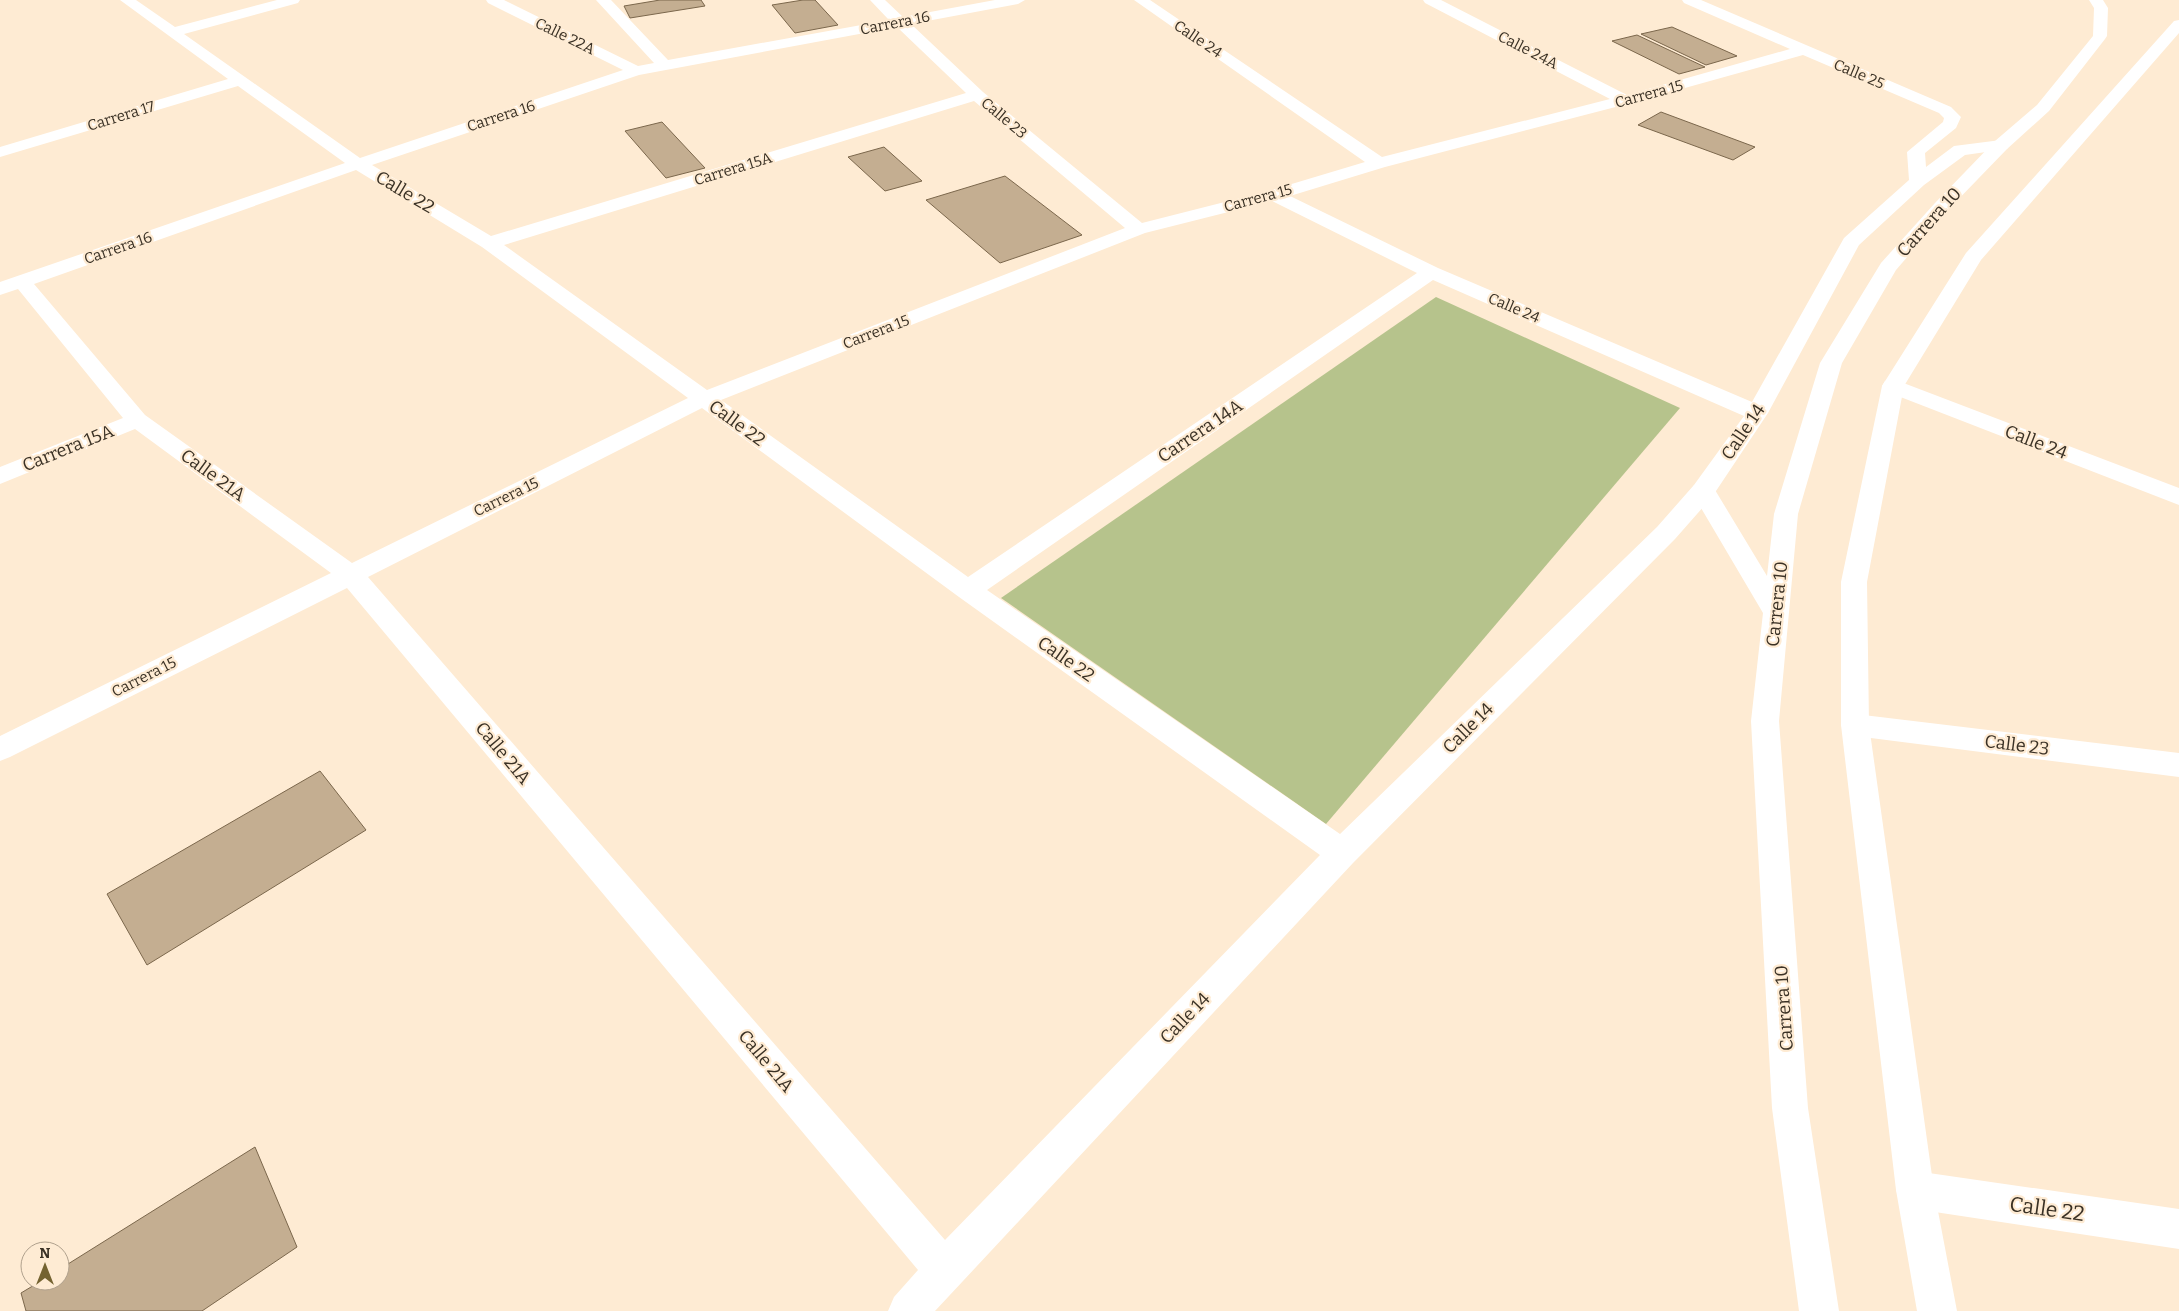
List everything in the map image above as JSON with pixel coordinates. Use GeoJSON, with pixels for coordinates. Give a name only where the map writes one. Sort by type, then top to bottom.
{"type":"FeatureCollection","features":[{"type":"Feature","properties":{"kind":"street","name":"Calle 22"},"geometry":{"type":"LineString","coordinates":[[127,0],[358,164],[489,243],[968,590],[1342,853]]}},
{"type":"Feature","properties":{"kind":"street"},"geometry":{"type":"LineString","coordinates":[[174,32],[293,0]]}},
{"type":"Feature","properties":{"kind":"street","name":"Calle 22A"},"geometry":{"type":"LineString","coordinates":[[493,0],[636,71]]}},
{"type":"Feature","properties":{"kind":"street"},"geometry":{"type":"LineString","coordinates":[[603,0],[665,66]]}},
{"type":"Feature","properties":{"kind":"street","name":"Calle 23"},"geometry":{"type":"LineString","coordinates":[[877,0],[977,95],[1138,230]]}},
{"type":"Feature","properties":{"kind":"street","name":"Carrera 16"},"geometry":{"type":"LineString","coordinates":[[11,286],[358,164],[636,71],[1018,0]]}},
{"type":"Feature","properties":{"kind":"street","name":"Calle 24"},"geometry":{"type":"LineString","coordinates":[[1141,0],[1379,163]]}},
{"type":"Feature","properties":{"kind":"street","name":"Calle 24A"},"geometry":{"type":"LineString","coordinates":[[1430,0],[1625,100]]}},
{"type":"Feature","properties":{"kind":"street","name":"Calle 25"},"geometry":{"type":"LineString","coordinates":[[1689,0],[1945,110],[1953,117],[1950,124],[1916,152],[1918,181]]}},
{"type":"Feature","properties":{"kind":"street","name":"Carrera 10"},"geometry":{"type":"LineString","coordinates":[[1819,1311],[1790,1108],[1765,721],[1786,514],[1831,364],[1888,267],[1941,207],[2043,108],[2100,36],[2101,8],[2096,0]]}},
{"type":"Feature","properties":{"kind":"street"},"geometry":{"type":"LineString","coordinates":[[1937,1311],[1915,1190],[1855,725],[1854,582],[1894,386],[1973,257],[2179,24]]}},
{"type":"Feature","properties":{"kind":"street","name":"Carrera 15"},"geometry":{"type":"LineString","coordinates":[[0,749],[704,399],[1138,230],[1274,195],[1379,163],[1625,100],[1804,50]]}},
{"type":"Feature","properties":{"kind":"street","name":"Carrera 17"},"geometry":{"type":"LineString","coordinates":[[0,152],[242,80]]}},
{"type":"Feature","properties":{"kind":"street","name":"Carrera 15A"},"geometry":{"type":"LineString","coordinates":[[489,243],[977,95]]}},
{"type":"Feature","properties":{"kind":"street","name":"Calle 14"},"geometry":{"type":"LineString","coordinates":[[908,1311],[944,1270],[1342,853],[1666,533],[1703,491],[1757,413],[1851,242],[1918,181],[1960,150],[2008,140]]}},
{"type":"Feature","properties":{"kind":"street","name":"Calle 24"},"geometry":{"type":"LineString","coordinates":[[1274,195],[1431,272],[1757,413]]}},
{"type":"Feature","properties":{"kind":"street","name":"Carrera 14A"},"geometry":{"type":"LineString","coordinates":[[968,590],[1431,272]]}},
{"type":"Feature","properties":{"kind":"street","name":"Calle 21A"},"geometry":{"type":"LineString","coordinates":[[11,286],[137,420],[350,574],[944,1270]]}},
{"type":"Feature","properties":{"kind":"street","name":"Calle 24"},"geometry":{"type":"LineString","coordinates":[[1894,386],[2179,497]]}},
{"type":"Feature","properties":{"kind":"street","name":"Carrera 15A"},"geometry":{"type":"LineString","coordinates":[[0,476],[137,420]]}},
{"type":"Feature","properties":{"kind":"street"},"geometry":{"type":"LineString","coordinates":[[1703,491],[1777,615]]}},
{"type":"Feature","properties":{"kind":"street","name":"Calle 23"},"geometry":{"type":"LineString","coordinates":[[1855,725],[2179,765]]}},
{"type":"Feature","properties":{"kind":"street","name":"Calle 22"},"geometry":{"type":"LineString","coordinates":[[1915,1190],[2179,1229]]}},
{"type":"Feature","properties":{"kind":"green space"},"geometry":{"type":"Polygon","coordinates":[[[1436,297],[1680,408],[1326,824],[1001,598],[1436,297]]]}},
{"type":"Feature","properties":{"kind":"building"},"geometry":{"type":"Polygon","coordinates":[[[660,0],[701,0],[705,6],[630,18],[624,6],[660,0]]]}},
{"type":"Feature","properties":{"kind":"building"},"geometry":{"type":"Polygon","coordinates":[[[815,0],[838,25],[795,33],[772,5],[815,0]]]}},
{"type":"Feature","properties":{"kind":"building"},"geometry":{"type":"Polygon","coordinates":[[[1672,27],[1737,56],[1706,65],[1641,34],[1672,27]]]}},
{"type":"Feature","properties":{"kind":"building"},"geometry":{"type":"Polygon","coordinates":[[[1637,35],[1705,67],[1679,74],[1612,41],[1637,35]]]}},
{"type":"Feature","properties":{"kind":"building"},"geometry":{"type":"Polygon","coordinates":[[[1661,112],[1755,147],[1733,160],[1638,125],[1661,112]]]}},
{"type":"Feature","properties":{"kind":"building"},"geometry":{"type":"Polygon","coordinates":[[[662,122],[705,168],[666,178],[625,131],[662,122]]]}},
{"type":"Feature","properties":{"kind":"building"},"geometry":{"type":"Polygon","coordinates":[[[884,147],[922,181],[885,191],[848,157],[884,147]]]}},
{"type":"Feature","properties":{"kind":"building"},"geometry":{"type":"Polygon","coordinates":[[[1005,176],[1082,235],[1000,263],[926,200],[1005,176]]]}},
{"type":"Feature","properties":{"kind":"building"},"geometry":{"type":"Polygon","coordinates":[[[320,771],[366,830],[147,965],[107,894],[320,771]]]}},
{"type":"Feature","properties":{"kind":"building"},"geometry":{"type":"Polygon","coordinates":[[[255,1147],[297,1247],[202,1311],[26,1311],[21,1293],[24,1291],[70,1291],[70,1263],[255,1147]]]}}]}
